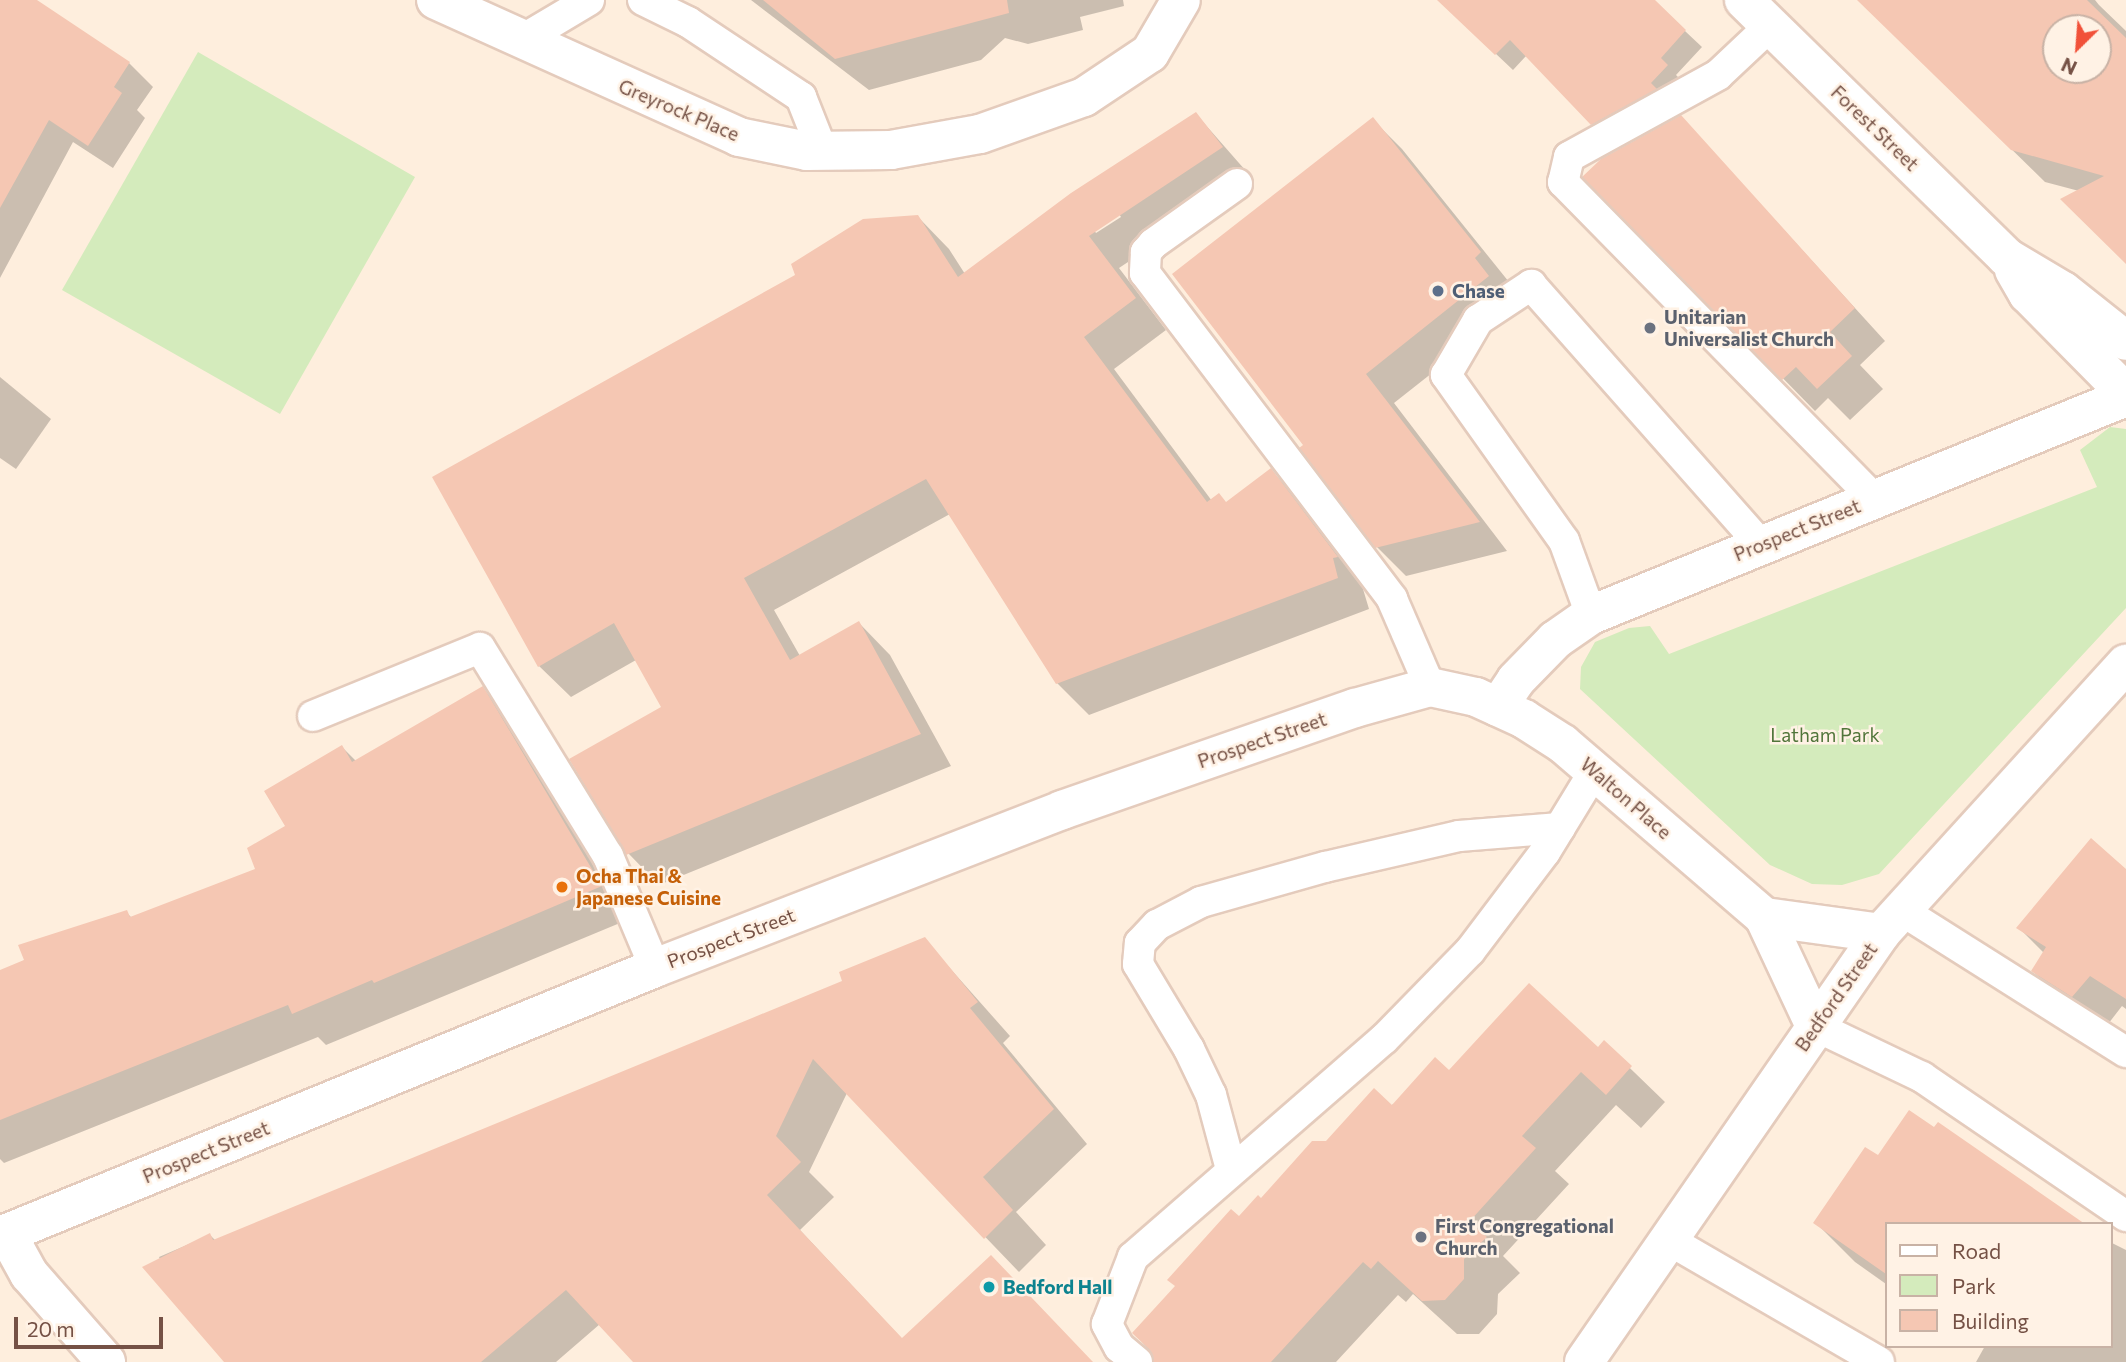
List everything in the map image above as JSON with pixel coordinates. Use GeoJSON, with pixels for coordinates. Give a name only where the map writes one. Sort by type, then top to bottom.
{"type":"FeatureCollection","features":[{"type":"Feature","properties":{"kind":"main road","name":"Greyrock Place"},"geometry":{"type":"LineString","coordinates":[[436,0],[739,137],[822,150],[891,150],[980,134],[1084,97],[1150,53],[1181,0]]}},
{"type":"Feature","properties":{"kind":"main road","name":"Forest Street"},"geometry":{"type":"LineString","coordinates":[[1744,0],[2006,257],[2063,291],[2126,341]]}},
{"type":"Feature","properties":{"kind":"main road","name":"Forest Street"},"geometry":{"type":"LineString","coordinates":[[2006,257],[2028,294],[2126,395]]}},
{"type":"Feature","properties":{"kind":"main road","name":"Prospect Street"},"geometry":{"type":"LineString","coordinates":[[3,1235],[655,968],[1062,810],[1355,708],[1430,687],[1487,702],[1516,680],[1555,640],[1591,615],[2126,395]]}},
{"type":"Feature","properties":{"kind":"main road","name":"Bedford Street"},"geometry":{"type":"LineString","coordinates":[[1584,1362],[1815,1026],[1891,921],[2126,664]]}},
{"type":"Feature","properties":{"kind":"main road","name":"Walton Place"},"geometry":{"type":"LineString","coordinates":[[1487,702],[1553,738],[1595,770],[1764,917],[1815,1026]]}},
{"type":"Feature","properties":{"kind":"main road"},"geometry":{"type":"LineString","coordinates":[[1764,917],[1891,921]]}},
{"type":"Feature","properties":{"kind":"main road"},"geometry":{"type":"LineString","coordinates":[[3,1235],[29,1274],[106,1362]]}},
{"type":"Feature","properties":{"kind":"lane"},"geometry":{"type":"LineString","coordinates":[[522,40],[589,0]]}},
{"type":"Feature","properties":{"kind":"lane"},"geometry":{"type":"LineString","coordinates":[[643,0],[688,22],[801,97],[822,150]]}},
{"type":"Feature","properties":{"kind":"lane"},"geometry":{"type":"LineString","coordinates":[[1770,26],[1718,75],[1569,156],[1563,182],[1874,499]]}},
{"type":"Feature","properties":{"kind":"lane"},"geometry":{"type":"LineString","coordinates":[[1237,184],[1153,244],[1146,252],[1145,273],[1392,599],[1430,687]]}},
{"type":"Feature","properties":{"kind":"lane"},"geometry":{"type":"LineString","coordinates":[[1591,615],[1564,541],[1446,375],[1478,320],[1531,285],[1761,545]]}},
{"type":"Feature","properties":{"kind":"lane"},"geometry":{"type":"LineString","coordinates":[[313,716],[480,648],[608,856],[655,968]]}},
{"type":"Feature","properties":{"kind":"lane"},"geometry":{"type":"LineString","coordinates":[[1138,1362],[1119,1347],[1107,1324],[1133,1257],[1231,1169],[1384,1039],[1470,951],[1560,828],[1595,770]]}},
{"type":"Feature","properties":{"kind":"lane"},"geometry":{"type":"LineString","coordinates":[[1231,1169],[1211,1095],[1189,1049],[1138,964],[1140,943],[1157,925],[1201,902],[1325,867],[1459,836],[1560,828]]}},
{"type":"Feature","properties":{"kind":"lane"},"geometry":{"type":"LineString","coordinates":[[1891,921],[2126,1052]]}},
{"type":"Feature","properties":{"kind":"lane"},"geometry":{"type":"LineString","coordinates":[[1815,1026],[1922,1077],[2126,1216]]}},
{"type":"Feature","properties":{"kind":"lane"},"geometry":{"type":"LineString","coordinates":[[1667,1239],[1879,1362]]}},
{"type":"Feature","properties":{"kind":"green space"},"geometry":{"type":"Polygon","coordinates":[[[198,52],[415,177],[280,414],[62,290],[198,52]]]}},
{"type":"Feature","properties":{"kind":"green space","name":"Latham Park"},"geometry":{"type":"Polygon","coordinates":[[[2110,427],[2126,429],[2126,608],[1879,874],[1842,885],[1812,884],[1770,865],[1580,689],[1581,667],[1595,642],[1629,628],[1650,626],[1669,654],[2097,487],[2080,450],[2110,427]]]}},
{"type":"Feature","properties":{"kind":"building"},"geometry":{"type":"Polygon","coordinates":[[[0,0],[37,0],[130,62],[114,87],[122,93],[88,146],[49,120],[0,208],[0,0]]]}},
{"type":"Feature","properties":{"kind":"building"},"geometry":{"type":"Polygon","coordinates":[[[763,0],[1007,0],[1009,13],[835,59],[763,0]]]}},
{"type":"Feature","properties":{"kind":"building"},"geometry":{"type":"Polygon","coordinates":[[[1437,0],[1655,0],[1686,30],[1661,58],[1668,65],[1651,83],[1657,89],[1591,125],[1510,40],[1495,55],[1437,0]]]}},
{"type":"Feature","properties":{"kind":"building"},"geometry":{"type":"Polygon","coordinates":[[[1857,0],[2087,0],[2101,14],[2042,14],[2042,84],[2112,84],[2112,24],[2126,38],[2126,264],[2060,199],[2104,176],[2011,150],[1857,0]]]}},
{"type":"Feature","properties":{"kind":"building"},"geometry":{"type":"Polygon","coordinates":[[[1196,112],[1223,147],[1089,236],[1136,298],[1084,337],[1207,502],[1219,493],[1226,502],[1271,468],[1338,557],[1333,558],[1338,578],[1056,684],[926,479],[744,578],[790,660],[859,621],[921,734],[626,855],[569,759],[661,707],[614,623],[538,667],[432,477],[795,275],[791,264],[863,219],[918,215],[958,277],[1071,193],[1196,112]]]}},
{"type":"Feature","properties":{"kind":"building"},"geometry":{"type":"Polygon","coordinates":[[[1681,115],[1855,308],[1830,332],[1852,356],[1817,389],[1796,367],[1782,380],[1582,177],[1601,159],[1681,115]]]}},
{"type":"Feature","properties":{"kind":"building"},"geometry":{"type":"Polygon","coordinates":[[[1373,117],[1481,252],[1475,258],[1489,276],[1366,374],[1480,522],[1375,548],[1299,448],[1303,445],[1172,274],[1373,117]]]}},
{"type":"Feature","properties":{"kind":"building"},"geometry":{"type":"Polygon","coordinates":[[[483,686],[602,886],[374,983],[372,980],[292,1014],[288,1005],[0,1120],[0,970],[24,960],[18,945],[127,910],[130,917],[255,869],[247,848],[285,826],[264,791],[342,745],[352,762],[483,686]]]}},
{"type":"Feature","properties":{"kind":"building"},"geometry":{"type":"Polygon","coordinates":[[[2091,838],[2126,869],[2126,999],[2090,976],[2072,997],[2031,971],[2046,947],[2016,928],[2091,838]]]}},
{"type":"Feature","properties":{"kind":"building"},"geometry":{"type":"Polygon","coordinates":[[[925,937],[978,1002],[970,1008],[1054,1109],[983,1177],[1013,1210],[984,1239],[813,1059],[776,1136],[801,1162],[767,1195],[902,1338],[991,1255],[1093,1362],[633,1362],[566,1290],[481,1362],[224,1362],[142,1267],[210,1233],[213,1240],[842,981],[839,972],[925,937]]]}},
{"type":"Feature","properties":{"kind":"building"},"geometry":{"type":"Polygon","coordinates":[[[1529,983],[1598,1047],[1604,1040],[1632,1066],[1606,1095],[1581,1072],[1522,1136],[1536,1148],[1469,1222],[1487,1237],[1464,1259],[1464,1279],[1445,1300],[1422,1301],[1378,1261],[1371,1269],[1363,1262],[1271,1362],[1154,1362],[1149,1349],[1132,1333],[1175,1286],[1167,1280],[1231,1209],[1239,1216],[1258,1195],[1261,1198],[1312,1141],[1326,1141],[1374,1088],[1392,1105],[1435,1057],[1449,1070],[1529,983]]]}},
{"type":"Feature","properties":{"kind":"building"},"geometry":{"type":"Polygon","coordinates":[[[1909,1110],[1934,1127],[1938,1122],[2082,1222],[1884,1222],[1884,1273],[1813,1223],[1865,1147],[1878,1155],[1909,1110]]]}},
{"type":"Feature","properties":{"kind":"place","name":"Chase"},"geometry":{"type":"Point","coordinates":[1438,291]}},
{"type":"Feature","properties":{"kind":"place","name":"Unitarian Universalist Church"},"geometry":{"type":"Point","coordinates":[1650,328]}},
{"type":"Feature","properties":{"kind":"place","name":"Ocha Thai & Japanese Cuisine"},"geometry":{"type":"Point","coordinates":[562,887]}},
{"type":"Feature","properties":{"kind":"place","name":"First Congregational Church"},"geometry":{"type":"Point","coordinates":[1421,1237]}},
{"type":"Feature","properties":{"kind":"place","name":"Bedford Hall"},"geometry":{"type":"Point","coordinates":[989,1287]}}]}
